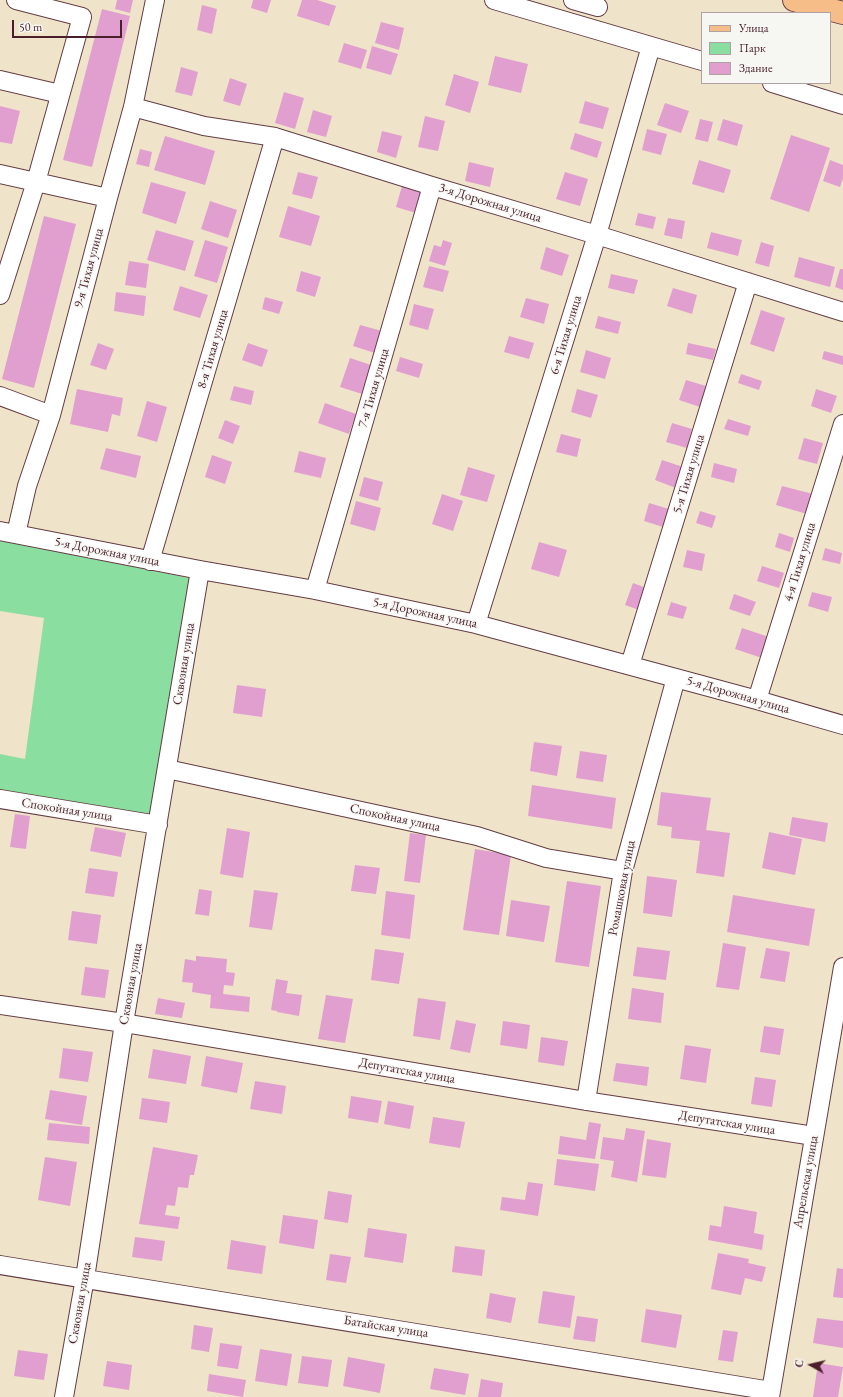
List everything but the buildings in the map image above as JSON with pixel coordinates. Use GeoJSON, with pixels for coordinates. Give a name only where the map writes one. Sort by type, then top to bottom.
{"type":"FeatureCollection","features":[{"type":"Feature","properties":{"kind":"main road"},"geometry":{"type":"LineString","coordinates":[[794,0],[843,13]]}},
{"type":"Feature","properties":{"kind":"street"},"geometry":{"type":"LineString","coordinates":[[0,295],[36,182],[82,17],[16,0]]}},
{"type":"Feature","properties":{"kind":"street","name":"9-я Тихая улица"},"geometry":{"type":"LineString","coordinates":[[8,533],[27,486],[51,415],[133,107],[155,0]]}},
{"type":"Feature","properties":{"kind":"street"},"geometry":{"type":"LineString","coordinates":[[494,0],[701,61]]}},
{"type":"Feature","properties":{"kind":"street"},"geometry":{"type":"LineString","coordinates":[[574,0],[598,7]]}},
{"type":"Feature","properties":{"kind":"street","name":"6-я Тихая улица"},"geometry":{"type":"LineString","coordinates":[[476,624],[596,235],[651,46]]}},
{"type":"Feature","properties":{"kind":"street"},"geometry":{"type":"LineString","coordinates":[[0,80],[60,94]]}},
{"type":"Feature","properties":{"kind":"street"},"geometry":{"type":"LineString","coordinates":[[775,84],[843,105]]}},
{"type":"Feature","properties":{"kind":"street","name":"3-я Дорожная улица"},"geometry":{"type":"LineString","coordinates":[[133,107],[204,126],[275,137],[843,312]]}},
{"type":"Feature","properties":{"kind":"street","name":"8-я Тихая улица"},"geometry":{"type":"LineString","coordinates":[[150,561],[275,137]]}},
{"type":"Feature","properties":{"kind":"street"},"geometry":{"type":"LineString","coordinates":[[0,174],[108,198]]}},
{"type":"Feature","properties":{"kind":"street","name":"7-я Тихая улица"},"geometry":{"type":"LineString","coordinates":[[315,590],[432,186]]}},
{"type":"Feature","properties":{"kind":"street","name":"5-я Тихая улица"},"geometry":{"type":"LineString","coordinates":[[630,665],[748,282]]}},
{"type":"Feature","properties":{"kind":"street"},"geometry":{"type":"LineString","coordinates":[[0,396],[51,415]]}},
{"type":"Feature","properties":{"kind":"street","name":"4-я Тихая улица"},"geometry":{"type":"LineString","coordinates":[[757,700],[843,424]]}},
{"type":"Feature","properties":{"kind":"street","name":"5-я Дорожная улица"},"geometry":{"type":"LineString","coordinates":[[8,533],[150,561],[315,590],[476,624],[630,665],[843,725]]}},
{"type":"Feature","properties":{"kind":"street","name":"Сквозная улица"},"geometry":{"type":"LineString","coordinates":[[64,1397],[85,1278],[124,1023],[200,570]]}},
{"type":"Feature","properties":{"kind":"street","name":"Ромашковая улица"},"geometry":{"type":"LineString","coordinates":[[586,1101],[622,871],[676,678]]}},
{"type":"Feature","properties":{"kind":"street","name":"Спокойная улица"},"geometry":{"type":"LineString","coordinates":[[167,770],[477,836],[546,858],[622,871]]}},
{"type":"Feature","properties":{"kind":"street","name":"Спокойная улица"},"geometry":{"type":"LineString","coordinates":[[0,799],[158,825]]}},
{"type":"Feature","properties":{"kind":"street","name":"Апрельская улица"},"geometry":{"type":"LineString","coordinates":[[771,1394],[843,968]]}},
{"type":"Feature","properties":{"kind":"street","name":"Депутатская улица"},"geometry":{"type":"LineString","coordinates":[[0,1005],[124,1023],[586,1101],[814,1136]]}},
{"type":"Feature","properties":{"kind":"street","name":"Батайская улица"},"geometry":{"type":"LineString","coordinates":[[0,1265],[85,1278],[771,1394]]}},
{"type":"Feature","properties":{"kind":"green space"},"geometry":{"type":"Polygon","coordinates":[[[0,540],[189,578],[154,816],[0,790],[0,754],[25,759],[44,618],[0,611],[0,540]]]}}]}
